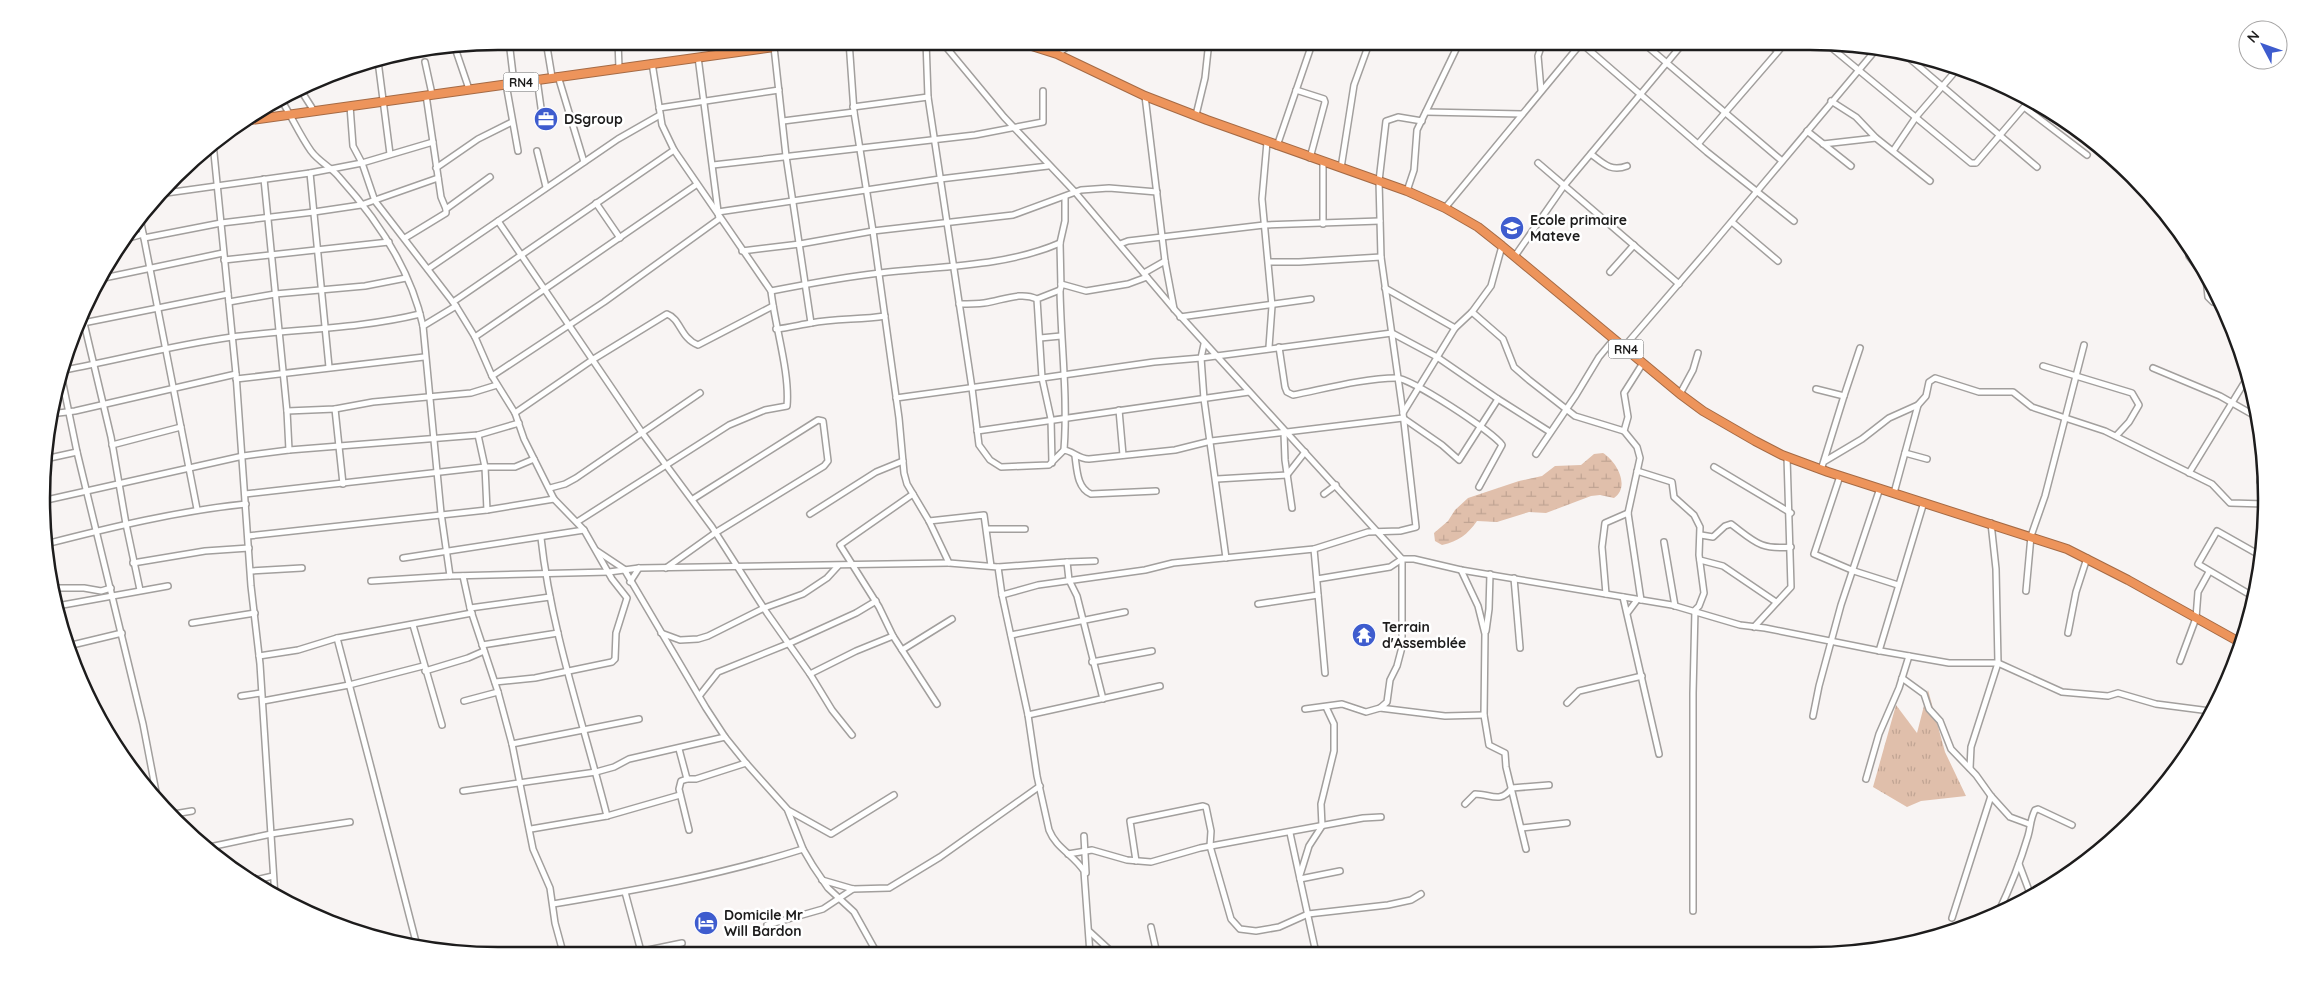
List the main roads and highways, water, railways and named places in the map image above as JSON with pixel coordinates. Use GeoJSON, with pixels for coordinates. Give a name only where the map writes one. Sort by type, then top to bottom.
{"type":"FeatureCollection","features":[{"type":"Feature","properties":{"kind":"highway","name":"RN4"},"geometry":{"type":"LineString","coordinates":[[261,119],[751,50]]}},
{"type":"Feature","properties":{"kind":"highway","name":"RN4"},"geometry":{"type":"LineString","coordinates":[[1044,50],[1057,54],[1145,96],[1276,146],[1407,191],[1445,208],[1478,227],[1515,256],[1680,394],[1738,432],[1787,457],[1821,470],[2031,536],[2087,558],[2235,640]]}},
{"type":"Feature","properties":{"kind":"place","name":"DSgroup"},"geometry":{"type":"Point","coordinates":[546,119]}},
{"type":"Feature","properties":{"kind":"place","name":"Ecole primaire Mateve"},"geometry":{"type":"Point","coordinates":[1512,228]}},
{"type":"Feature","properties":{"kind":"place","name":"Terrain d'Assemblée"},"geometry":{"type":"Point","coordinates":[1364,635]}},
{"type":"Feature","properties":{"kind":"place","name":"Domicile Mr Will Bardon"},"geometry":{"type":"Point","coordinates":[706,923]}}]}
